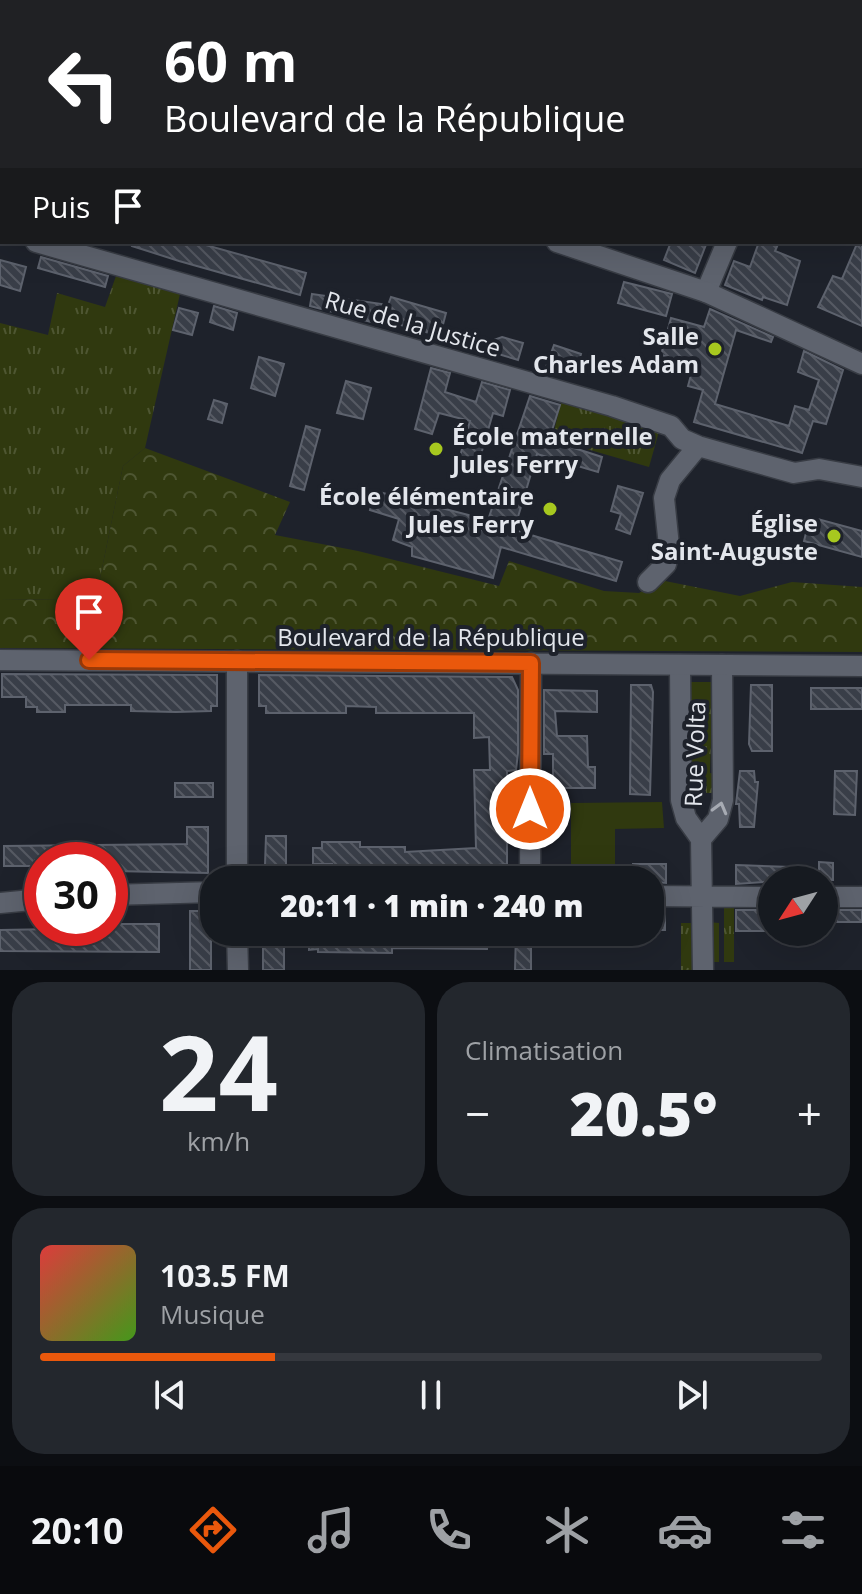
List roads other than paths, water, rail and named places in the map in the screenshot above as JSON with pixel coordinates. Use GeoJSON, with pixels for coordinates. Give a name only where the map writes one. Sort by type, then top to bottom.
{"type":"FeatureCollection","features":[{"type":"Feature","properties":{"kind":"street","name":"Rue de la Justice"},"geometry":{"type":"LineString","coordinates":[[50,244],[78,248],[612,406],[671,426],[682,439],[698,446],[794,473],[819,469],[862,477]]}},
{"type":"Feature","properties":{"kind":"street"},"geometry":{"type":"LineString","coordinates":[[562,244],[706,292],[862,364]]}},
{"type":"Feature","properties":{"kind":"street"},"geometry":{"type":"LineString","coordinates":[[706,292],[726,244]]}},
{"type":"Feature","properties":{"kind":"street"},"geometry":{"type":"LineString","coordinates":[[648,582],[666,564],[669,546],[664,498],[670,480],[698,446]]}},
{"type":"Feature","properties":{"kind":"street","name":"Boulevard de la République"},"geometry":{"type":"LineString","coordinates":[[0,660],[862,666]]}},
{"type":"Feature","properties":{"kind":"street"},"geometry":{"type":"LineString","coordinates":[[237,661],[237,866]]}},
{"type":"Feature","properties":{"kind":"street"},"geometry":{"type":"LineString","coordinates":[[530,866],[531,663]]}},
{"type":"Feature","properties":{"kind":"street","name":"Rue Volta"},"geometry":{"type":"LineString","coordinates":[[680,665],[681,800],[686,818],[701,839],[703,970]]}},
{"type":"Feature","properties":{"kind":"street","name":"Rue Volta"},"geometry":{"type":"LineString","coordinates":[[701,839],[718,819],[723,800],[722,665]]}},
{"type":"Feature","properties":{"kind":"street"},"geometry":{"type":"LineString","coordinates":[[128,894],[200,892]]}},
{"type":"Feature","properties":{"kind":"street"},"geometry":{"type":"LineString","coordinates":[[664,896],[758,897]]}},
{"type":"Feature","properties":{"kind":"street"},"geometry":{"type":"LineString","coordinates":[[838,897],[862,897]]}},
{"type":"Feature","properties":{"kind":"street"},"geometry":{"type":"LineString","coordinates":[[0,903],[24,901]]}},
{"type":"Feature","properties":{"kind":"street"},"geometry":{"type":"LineString","coordinates":[[237,946],[238,970]]}},
{"type":"Feature","properties":{"kind":"place","name":"Salle Charles Adam"},"geometry":{"type":"Point","coordinates":[715,349]}},
{"type":"Feature","properties":{"kind":"place","name":"École maternelle Jules Ferry"},"geometry":{"type":"Point","coordinates":[436,449]}},
{"type":"Feature","properties":{"kind":"place","name":"École élémentaire Jules Ferry"},"geometry":{"type":"Point","coordinates":[550,509]}},
{"type":"Feature","properties":{"kind":"place","name":"Église Saint-Auguste"},"geometry":{"type":"Point","coordinates":[834,536]}}]}
